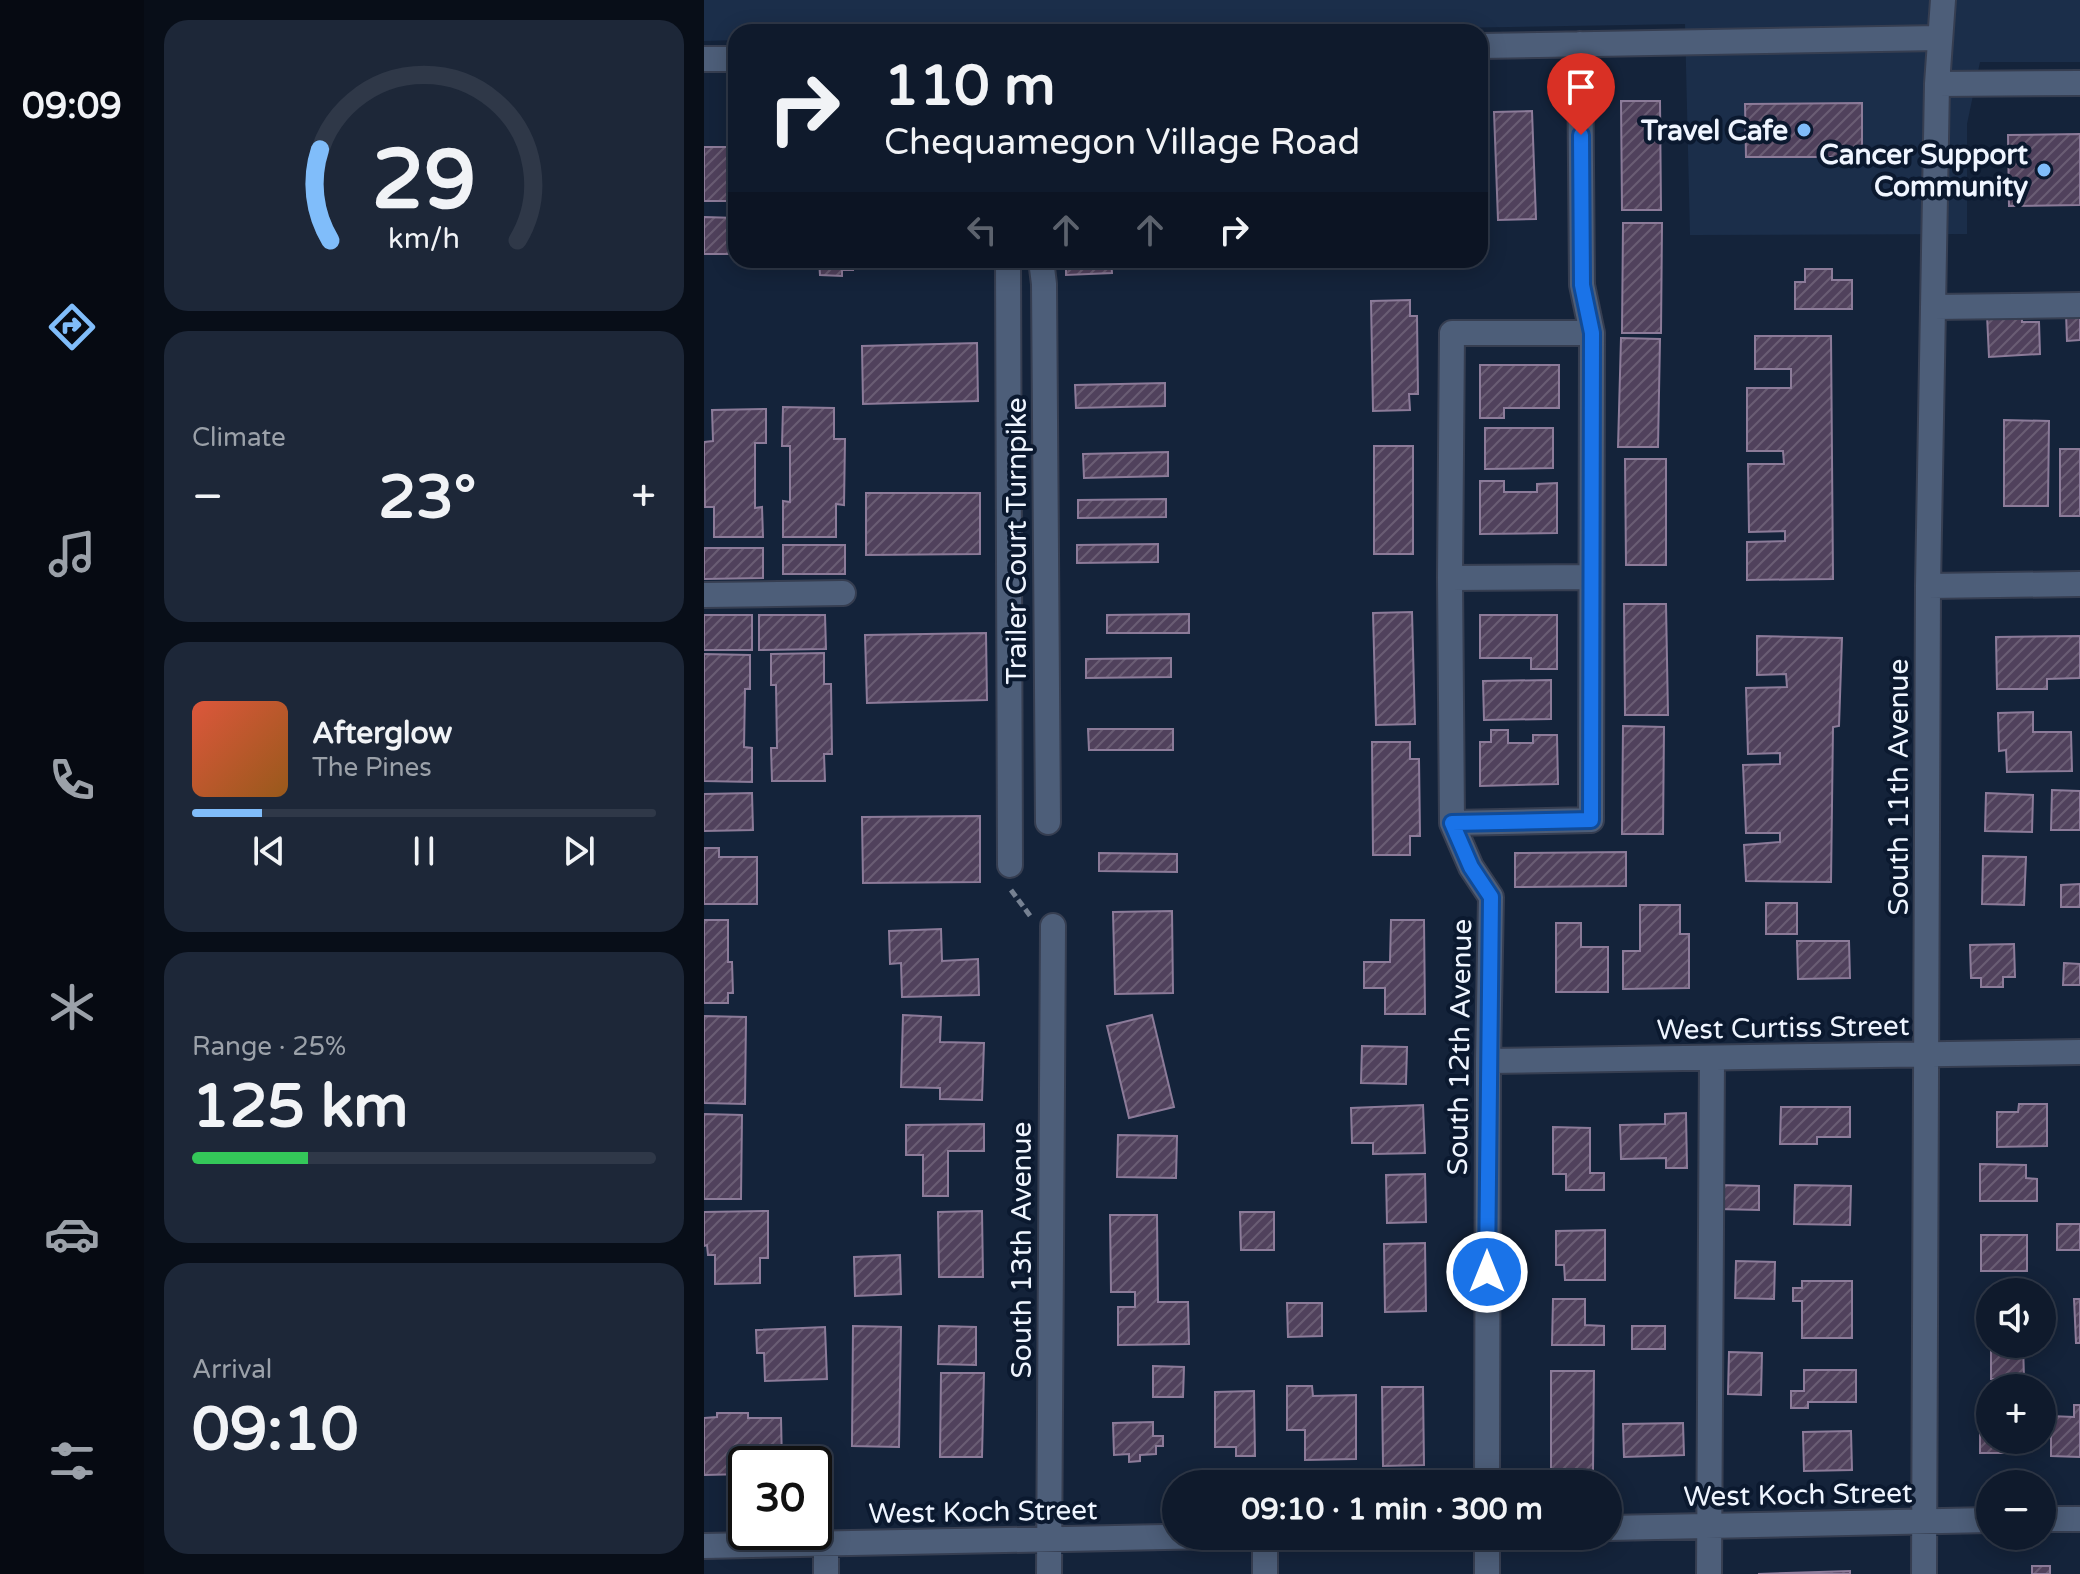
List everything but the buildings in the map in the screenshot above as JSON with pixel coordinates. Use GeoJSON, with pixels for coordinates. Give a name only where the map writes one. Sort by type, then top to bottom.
{"type":"FeatureCollection","features":[{"type":"Feature","properties":{"kind":"street","name":"South 11th Avenue"},"geometry":{"type":"LineString","coordinates":[[1924,1574],[1928,586],[1937,84],[1943,0]]}},
{"type":"Feature","properties":{"kind":"street"},"geometry":{"type":"LineString","coordinates":[[1488,46],[1939,38]]}},
{"type":"Feature","properties":{"kind":"street"},"geometry":{"type":"LineString","coordinates":[[1452,823],[1591,820],[1589,577],[1592,333],[1582,285],[1580,44]]}},
{"type":"Feature","properties":{"kind":"street"},"geometry":{"type":"LineString","coordinates":[[704,59],[728,59]]}},
{"type":"Feature","properties":{"kind":"street"},"geometry":{"type":"LineString","coordinates":[[1937,84],[2080,83]]}},
{"type":"Feature","properties":{"kind":"street"},"geometry":{"type":"LineString","coordinates":[[1008,268],[1010,865]]}},
{"type":"Feature","properties":{"kind":"street","name":"Trailer Court Turnpike"},"geometry":{"type":"LineString","coordinates":[[1042,268],[1048,822]]}},
{"type":"Feature","properties":{"kind":"street"},"geometry":{"type":"LineString","coordinates":[[1934,307],[2080,305]]}},
{"type":"Feature","properties":{"kind":"street","name":"South 12th Avenue"},"geometry":{"type":"LineString","coordinates":[[1487,1470],[1491,897],[1471,867],[1452,823],[1452,333],[1592,333]]}},
{"type":"Feature","properties":{"kind":"street"},"geometry":{"type":"LineString","coordinates":[[1450,578],[1589,577]]}},
{"type":"Feature","properties":{"kind":"street"},"geometry":{"type":"LineString","coordinates":[[1928,586],[2080,584]]}},
{"type":"Feature","properties":{"kind":"street"},"geometry":{"type":"LineString","coordinates":[[704,595],[843,593]]}},
{"type":"Feature","properties":{"kind":"street","name":"South 13th Avenue"},"geometry":{"type":"LineString","coordinates":[[1049,1574],[1053,926]]}},
{"type":"Feature","properties":{"kind":"street","name":"West Curtiss Street"},"geometry":{"type":"LineString","coordinates":[[1488,1061],[2080,1052]]}},
{"type":"Feature","properties":{"kind":"street"},"geometry":{"type":"LineString","coordinates":[[1709,1574],[1712,1058]]}},
{"type":"Feature","properties":{"kind":"street"},"geometry":{"type":"LineString","coordinates":[[2056,1519],[2080,1519]]}},
{"type":"Feature","properties":{"kind":"street","name":"West Koch Street"},"geometry":{"type":"LineString","coordinates":[[1622,1528],[1976,1520]]}},
{"type":"Feature","properties":{"kind":"street","name":"West Koch Street"},"geometry":{"type":"LineString","coordinates":[[832,1544],[1162,1537]]}},
{"type":"Feature","properties":{"kind":"street","name":"West Koch Street"},"geometry":{"type":"LineString","coordinates":[[704,1546],[728,1546]]}},
{"type":"Feature","properties":{"kind":"street"},"geometry":{"type":"LineString","coordinates":[[826,1550],[826,1574]]}},
{"type":"Feature","properties":{"kind":"street"},"geometry":{"type":"LineString","coordinates":[[1265,1550],[1265,1574]]}},
{"type":"Feature","properties":{"kind":"street"},"geometry":{"type":"LineString","coordinates":[[1487,1550],[1487,1574]]}},
{"type":"Feature","properties":{"kind":"path"},"geometry":{"type":"LineString","coordinates":[[1010,865],[1012,893],[1031,918],[1053,926]]}},
{"type":"Feature","properties":{"kind":"shaded area"},"geometry":{"type":"Polygon","coordinates":[[[704,0],[2080,0],[2080,62],[1980,62],[1967,124],[1967,234],[1690,235],[1685,24],[1488,27],[1488,24],[728,24],[728,40],[704,41],[704,0]]]}},
{"type":"Feature","properties":{"kind":"place","name":"Travel Cafe"},"geometry":{"type":"Point","coordinates":[1804,130]}},
{"type":"Feature","properties":{"kind":"place","name":"Cancer Support Community"},"geometry":{"type":"Point","coordinates":[2044,170]}},
{"type":"Feature","properties":{"kind":"route"},"geometry":{"type":"LineString","coordinates":[[1487,1272],[1491,897],[1471,867],[1452,823],[1591,820],[1589,577],[1592,333],[1582,285],[1581,135]]}}]}
